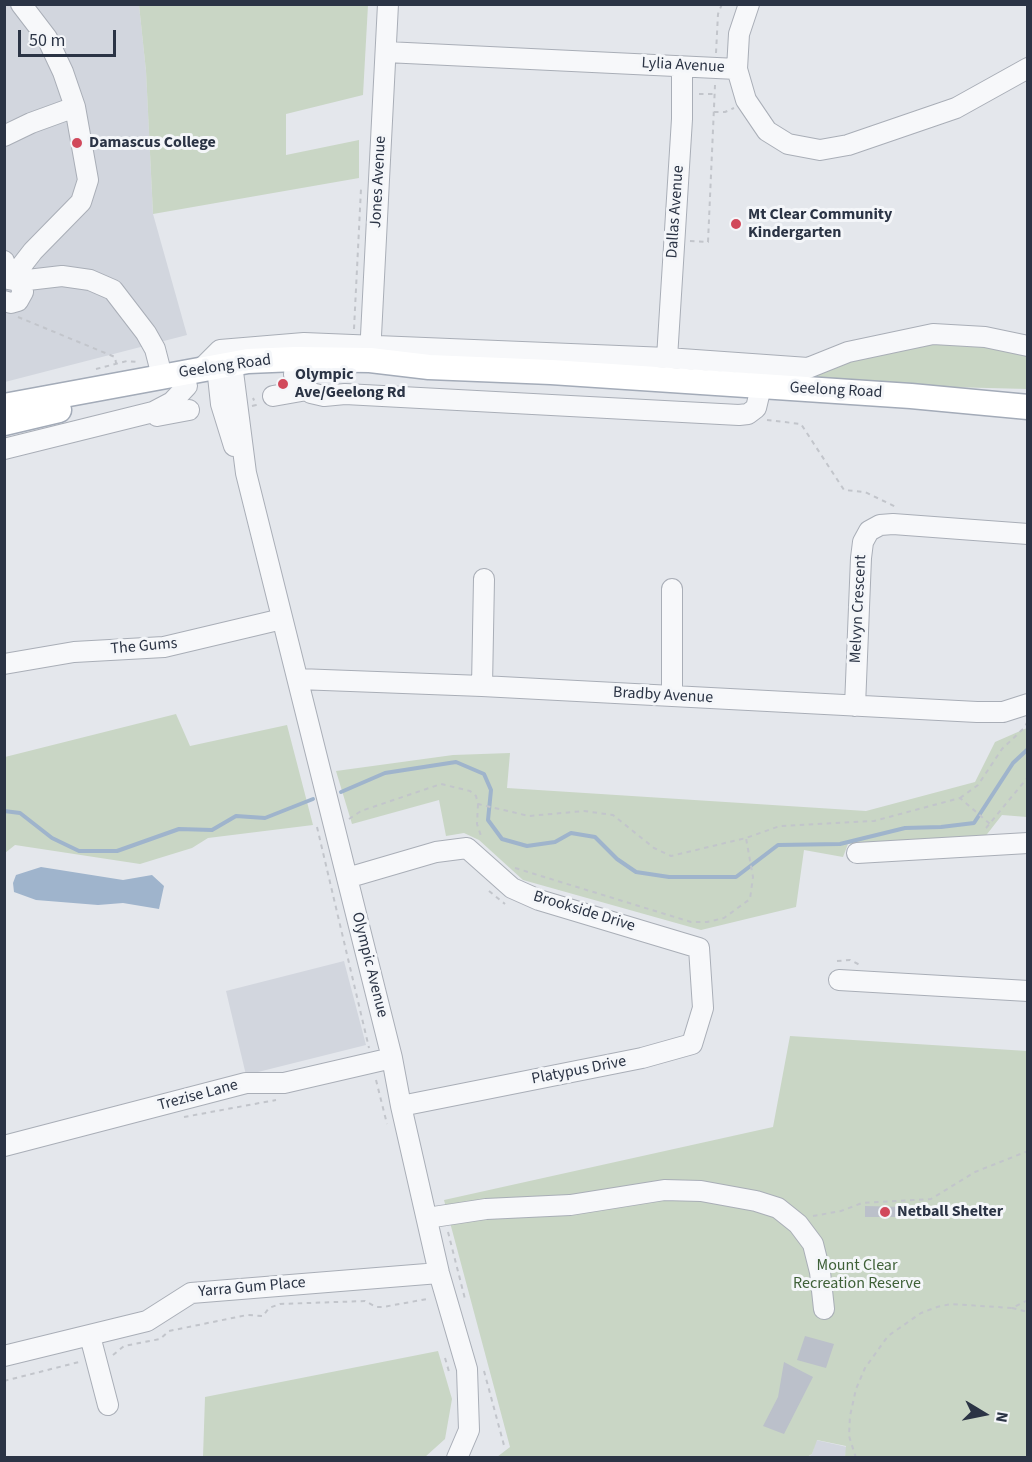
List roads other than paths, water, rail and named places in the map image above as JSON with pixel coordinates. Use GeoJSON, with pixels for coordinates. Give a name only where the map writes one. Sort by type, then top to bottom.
{"type":"FeatureCollection","features":[{"type":"Feature","properties":{"kind":"main road","name":"Geelong Road"},"geometry":{"type":"LineString","coordinates":[[4,406],[162,376],[303,372],[370,360],[429,367],[551,372],[911,396],[1028,407]]}},
{"type":"Feature","properties":{"kind":"main road","name":"Geelong Road"},"geometry":{"type":"LineString","coordinates":[[4,423],[215,375]]}},
{"type":"Feature","properties":{"kind":"main road","name":"Geelong Road"},"geometry":{"type":"LineString","coordinates":[[911,396],[1028,396]]}},
{"type":"Feature","properties":{"kind":"street"},"geometry":{"type":"LineString","coordinates":[[10,277],[76,207],[86,191],[87,168],[75,107],[52,46],[21,4]]}},
{"type":"Feature","properties":{"kind":"street","name":"Jones Avenue"},"geometry":{"type":"LineString","coordinates":[[370,360],[388,4]]}},
{"type":"Feature","properties":{"kind":"street"},"geometry":{"type":"LineString","coordinates":[[737,69],[742,6]]}},
{"type":"Feature","properties":{"kind":"street","name":"Lylia Avenue"},"geometry":{"type":"LineString","coordinates":[[386,52],[737,69],[748,105],[767,131],[788,144],[820,150],[848,145],[956,108],[1028,68]]}},
{"type":"Feature","properties":{"kind":"street","name":"Dallas Avenue"},"geometry":{"type":"LineString","coordinates":[[667,358],[682,119],[682,67]]}},
{"type":"Feature","properties":{"kind":"street"},"geometry":{"type":"LineString","coordinates":[[4,136],[31,123],[75,107]]}},
{"type":"Feature","properties":{"kind":"street"},"geometry":{"type":"LineString","coordinates":[[10,277],[62,276],[90,280],[113,290],[146,333],[154,349],[162,376]]}},
{"type":"Feature","properties":{"kind":"street"},"geometry":{"type":"LineString","coordinates":[[6,305],[21,299],[23,288],[10,277]]}},
{"type":"Feature","properties":{"kind":"street"},"geometry":{"type":"LineString","coordinates":[[215,375],[219,350],[304,343],[370,360],[667,358],[808,368],[848,352],[933,334],[986,337],[1028,346]]}},
{"type":"Feature","properties":{"kind":"street"},"geometry":{"type":"LineString","coordinates":[[273,396],[303,372],[325,390],[345,394],[760,416],[761,387]]}},
{"type":"Feature","properties":{"kind":"street","name":"Geelong Road"},"geometry":{"type":"LineString","coordinates":[[4,449],[124,420],[165,406],[215,375]]}},
{"type":"Feature","properties":{"kind":"street","name":"Olympic Avenue"},"geometry":{"type":"LineString","coordinates":[[215,375],[246,473],[392,1058],[440,1273],[467,1369],[469,1430],[457,1458]]}},
{"type":"Feature","properties":{"kind":"street"},"geometry":{"type":"LineString","coordinates":[[124,420],[189,410]]}},
{"type":"Feature","properties":{"kind":"street","name":"Melvyn Crescent"},"geometry":{"type":"LineString","coordinates":[[855,706],[863,542],[869,531],[880,525],[909,525],[1028,534]]}},
{"type":"Feature","properties":{"kind":"street"},"geometry":{"type":"LineString","coordinates":[[482,686],[484,579]]}},
{"type":"Feature","properties":{"kind":"street"},"geometry":{"type":"LineString","coordinates":[[672,590],[672,696]]}},
{"type":"Feature","properties":{"kind":"street","name":"The Gums"},"geometry":{"type":"LineString","coordinates":[[4,664],[74,652],[164,646],[282,619]]}},
{"type":"Feature","properties":{"kind":"street","name":"Bradby Avenue"},"geometry":{"type":"LineString","coordinates":[[298,679],[482,686],[977,712],[1003,712],[1028,704]]}},
{"type":"Feature","properties":{"kind":"street"},"geometry":{"type":"LineString","coordinates":[[857,853],[1022,843]]}},
{"type":"Feature","properties":{"kind":"street","name":"Brookside Drive"},"geometry":{"type":"LineString","coordinates":[[348,878],[436,852],[467,848],[512,888],[539,900],[699,948],[701,980]]}},
{"type":"Feature","properties":{"kind":"street","name":"Platypus Drive"},"geometry":{"type":"LineString","coordinates":[[401,1106],[642,1058],[692,1044],[703,1008],[701,980]]}},
{"type":"Feature","properties":{"kind":"street"},"geometry":{"type":"LineString","coordinates":[[839,980],[1028,991]]}},
{"type":"Feature","properties":{"kind":"street","name":"Trezise Lane"},"geometry":{"type":"LineString","coordinates":[[4,1146],[246,1083],[284,1083],[372,1058],[392,1058]]}},
{"type":"Feature","properties":{"kind":"street"},"geometry":{"type":"LineString","coordinates":[[427,1218],[486,1209],[570,1205],[664,1190],[701,1191],[756,1201],[778,1208],[798,1224],[813,1244],[820,1272],[824,1309]]}},
{"type":"Feature","properties":{"kind":"street","name":"Yarra Gum Place"},"geometry":{"type":"LineString","coordinates":[[4,1356],[147,1322],[191,1293],[440,1273]]}},
{"type":"Feature","properties":{"kind":"street"},"geometry":{"type":"LineString","coordinates":[[90,1336],[108,1405]]}},
{"type":"Feature","properties":{"kind":"water"},"geometry":{"type":"Polygon","coordinates":[[[41,867],[123,880],[152,875],[164,886],[159,909],[123,903],[98,905],[36,900],[14,892],[13,883],[16,875],[41,867]]]}},
{"type":"Feature","properties":{"kind":"waterway"},"geometry":{"type":"LineString","coordinates":[[341,792],[385,773],[456,762],[484,774],[491,790],[488,820],[502,839],[527,846],[555,842],[571,833],[595,837],[617,859],[636,872],[669,877],[736,877],[778,845],[840,844],[905,828],[974,823],[1013,763],[1028,749]]}},
{"type":"Feature","properties":{"kind":"waterway"},"geometry":{"type":"LineString","coordinates":[[4,811],[20,813],[52,838],[79,851],[117,851],[179,829],[212,830],[236,816],[265,818],[313,799]]}},
{"type":"Feature","properties":{"kind":"place","name":"Damascus College"},"geometry":{"type":"Point","coordinates":[77,143]}},
{"type":"Feature","properties":{"kind":"place","name":"Mt Clear Community Kindergarten"},"geometry":{"type":"Point","coordinates":[736,224]}},
{"type":"Feature","properties":{"kind":"place","name":"Olympic Ave/Geelong Rd"},"geometry":{"type":"Point","coordinates":[283,384]}},
{"type":"Feature","properties":{"kind":"place","name":"Netball Shelter"},"geometry":{"type":"Point","coordinates":[885,1212]}},
{"type":"Feature","properties":{"kind":"park label","name":"Mount Clear Recreation Reserve"},"geometry":{"type":"Point","coordinates":[857,1275]}}]}
